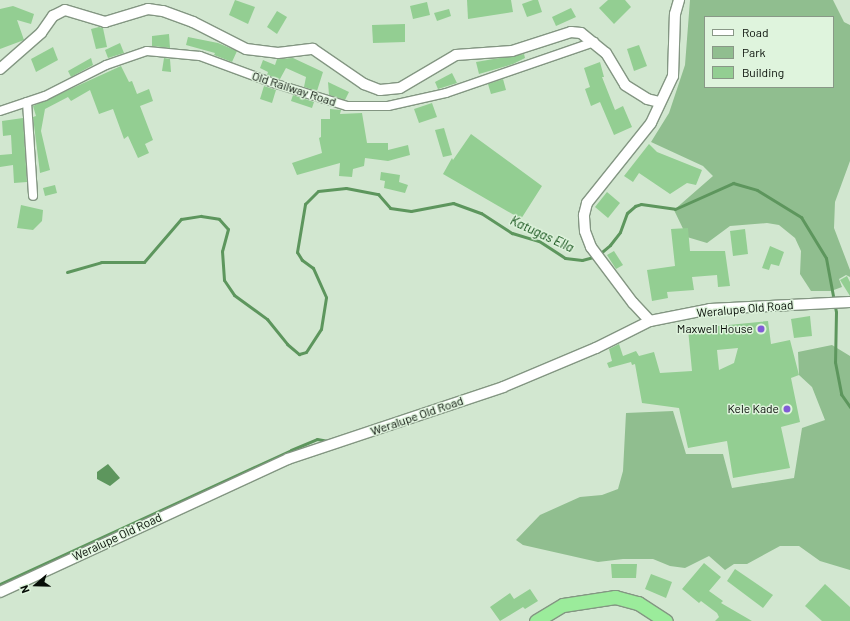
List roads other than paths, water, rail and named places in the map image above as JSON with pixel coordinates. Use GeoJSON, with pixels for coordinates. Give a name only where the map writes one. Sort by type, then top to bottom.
{"type":"FeatureCollection","features":[{"type":"Feature","properties":{"kind":"highway"},"geometry":{"type":"LineString","coordinates":[[536,621],[563,605],[615,597],[638,603],[666,621]]}},
{"type":"Feature","properties":{"kind":"street"},"geometry":{"type":"LineString","coordinates":[[650,321],[633,303],[597,257],[585,231],[584,215],[587,203],[651,123],[659,102],[673,76],[675,14],[679,0]]}},
{"type":"Feature","properties":{"kind":"street"},"geometry":{"type":"LineString","coordinates":[[0,69],[41,34],[53,16],[65,10],[105,22],[148,9],[163,11],[194,22],[246,49],[278,53],[313,49],[364,84],[380,90],[400,88],[456,55],[512,51],[571,32],[581,33],[606,53],[625,85],[647,99],[659,102]]}},
{"type":"Feature","properties":{"kind":"street","name":"Old Railway Road"},"geometry":{"type":"LineString","coordinates":[[0,111],[45,96],[106,65],[147,51],[200,56],[273,83],[347,106],[388,106],[446,93],[594,42]]}},
{"type":"Feature","properties":{"kind":"street"},"geometry":{"type":"LineString","coordinates":[[27,102],[32,196]]}},
{"type":"Feature","properties":{"kind":"street","name":"Weralupe Old Road"},"geometry":{"type":"LineString","coordinates":[[0,592],[288,459],[503,386],[596,348],[650,321],[710,310],[846,302]]}},
{"type":"Feature","properties":{"kind":"waterway","name":"Katugas Ella"},"geometry":{"type":"LineString","coordinates":[[67,272],[101,262],[144,262],[181,219],[201,216],[219,219],[228,229],[222,251],[224,280],[234,295],[267,319],[287,344],[299,354],[306,352],[321,329],[326,297],[313,268],[302,260],[297,252],[305,204],[318,191],[346,188],[378,194],[390,208],[411,211],[453,203],[481,213],[512,233],[539,241],[565,258],[582,260],[597,256],[610,245],[620,232],[627,213],[635,206],[641,204],[675,209],[733,183],[757,190],[801,217],[826,258],[836,312],[835,362],[841,394],[850,407]]}},
{"type":"Feature","properties":{"kind":"waterway"},"geometry":{"type":"LineString","coordinates":[[0,584],[291,450],[317,439],[328,441]]}},
{"type":"Feature","properties":{"kind":"place","name":"Maxwell House"},"geometry":{"type":"Point","coordinates":[761,329]}},
{"type":"Feature","properties":{"kind":"place","name":"Kele Kade"},"geometry":{"type":"Point","coordinates":[787,409]}}]}
